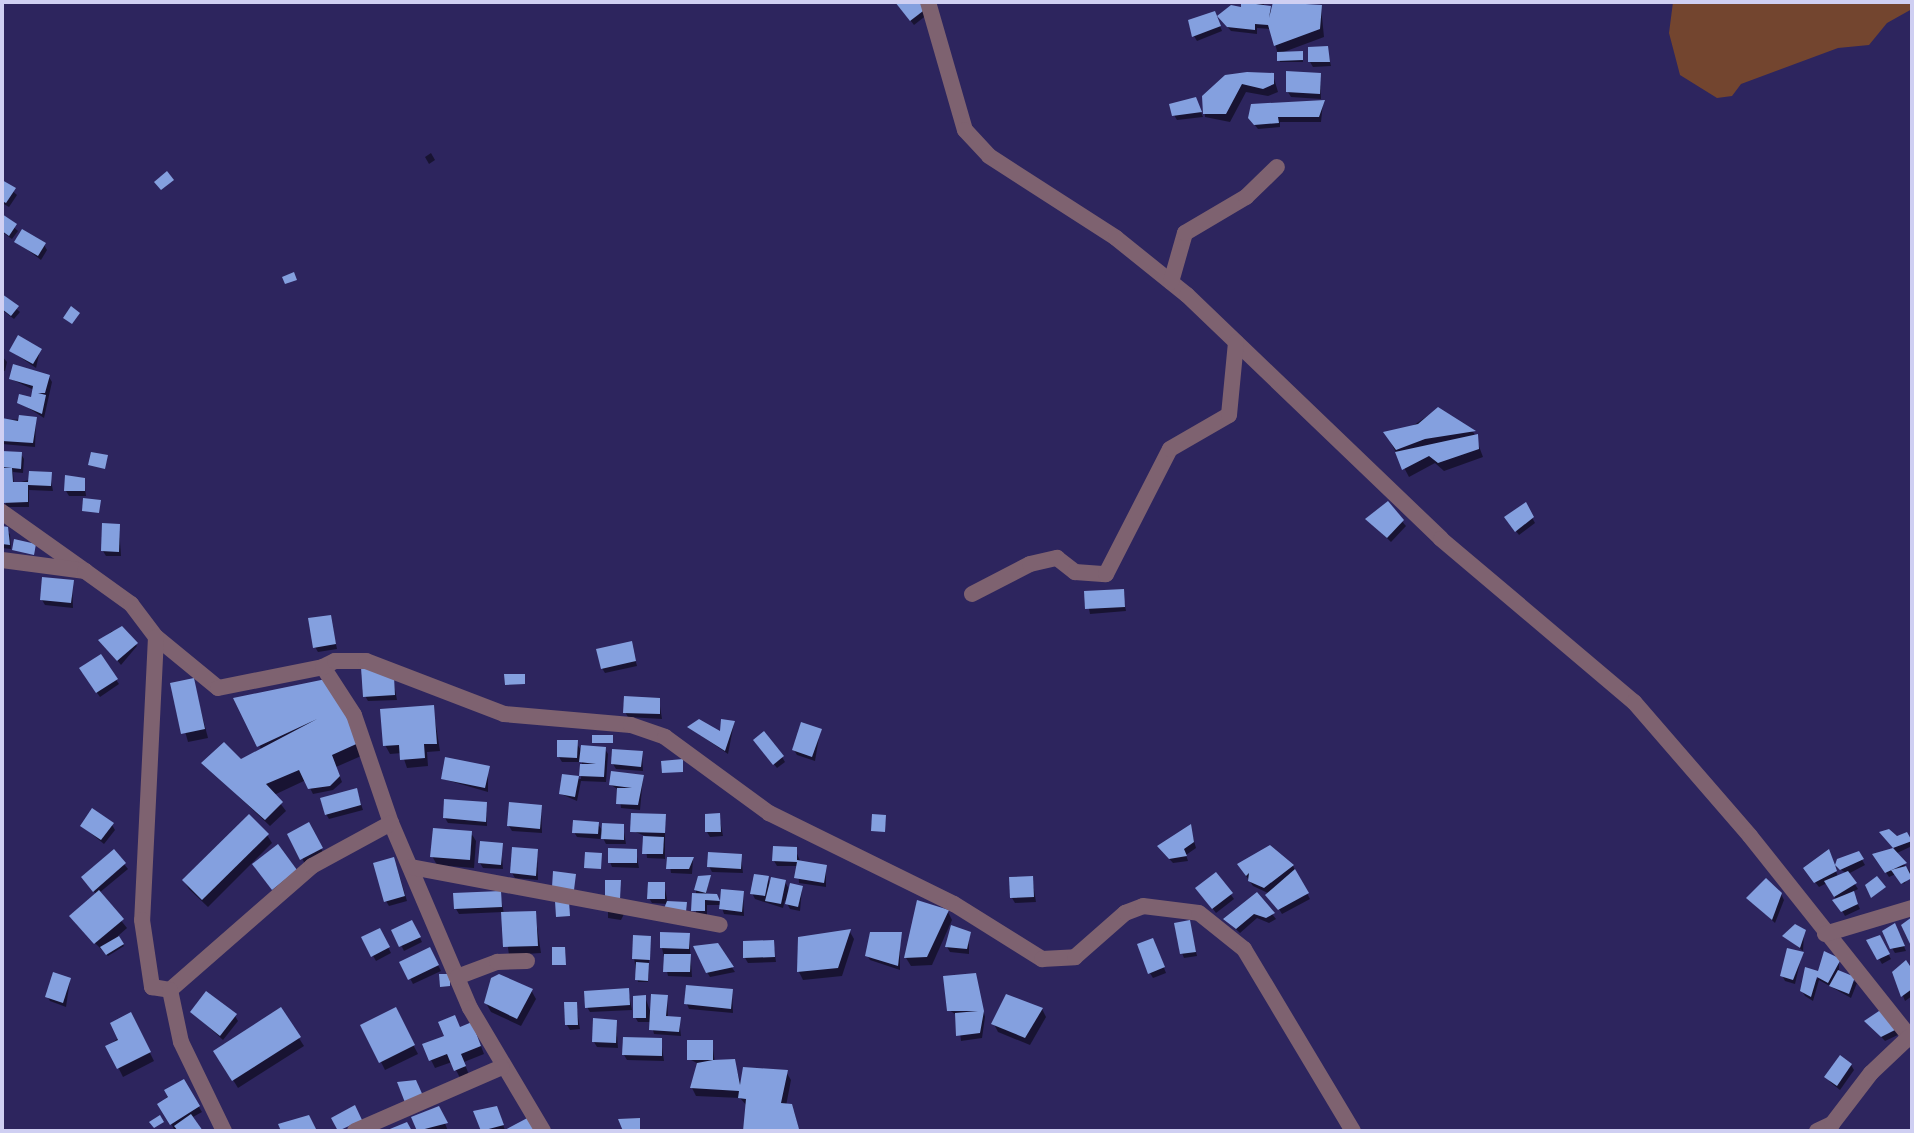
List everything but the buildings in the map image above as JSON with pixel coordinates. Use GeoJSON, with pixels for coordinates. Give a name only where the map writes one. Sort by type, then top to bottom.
{"type":"FeatureCollection","features":[{"type":"Feature","properties":{"kind":"street"},"geometry":{"type":"LineString","coordinates":[[928,2],[965,130],[999,163],[1116,238],[1171,282],[1441,539],[1634,702],[1750,836],[1825,934],[1911,1038],[1871,1073],[1832,1124],[1817,1131]]}},
{"type":"Feature","properties":{"kind":"street"},"geometry":{"type":"LineString","coordinates":[[1171,282],[1185,233],[1246,197],[1277,167]]}},
{"type":"Feature","properties":{"kind":"street"},"geometry":{"type":"LineString","coordinates":[[972,594],[1030,564],[1057,558],[1075,572],[1106,574],[1170,449],[1229,415],[1236,342]]}},
{"type":"Feature","properties":{"kind":"street"},"geometry":{"type":"LineString","coordinates":[[2,512],[131,604],[156,637],[218,688],[323,667],[335,661],[366,661],[504,714],[631,725],[665,737],[769,813],[954,904],[1042,959],[1075,957],[1125,913],[1143,906],[1199,913],[1244,949],[1353,1131]]}},
{"type":"Feature","properties":{"kind":"street"},"geometry":{"type":"LineString","coordinates":[[2,560],[85,571]]}},
{"type":"Feature","properties":{"kind":"street"},"geometry":{"type":"LineString","coordinates":[[156,637],[142,920],[152,987],[170,990]]}},
{"type":"Feature","properties":{"kind":"street"},"geometry":{"type":"LineString","coordinates":[[323,667],[354,715],[391,823],[457,977],[502,1067],[543,1131]]}},
{"type":"Feature","properties":{"kind":"street"},"geometry":{"type":"LineString","coordinates":[[170,990],[312,866],[391,823]]}},
{"type":"Feature","properties":{"kind":"street"},"geometry":{"type":"LineString","coordinates":[[411,867],[720,925]]}},
{"type":"Feature","properties":{"kind":"street"},"geometry":{"type":"LineString","coordinates":[[1825,934],[1912,908]]}},
{"type":"Feature","properties":{"kind":"street"},"geometry":{"type":"LineString","coordinates":[[457,977],[497,962],[527,961]]}},
{"type":"Feature","properties":{"kind":"street"},"geometry":{"type":"LineString","coordinates":[[170,990],[181,1042],[224,1131]]}},
{"type":"Feature","properties":{"kind":"street"},"geometry":{"type":"LineString","coordinates":[[355,1131],[502,1067]]}},
{"type":"Feature","properties":{"kind":"shaded area"},"geometry":{"type":"Polygon","coordinates":[[[1673,2],[1912,2],[1912,9],[1887,23],[1869,45],[1838,48],[1741,84],[1732,96],[1717,98],[1680,75],[1669,33],[1673,2]]]}}]}
